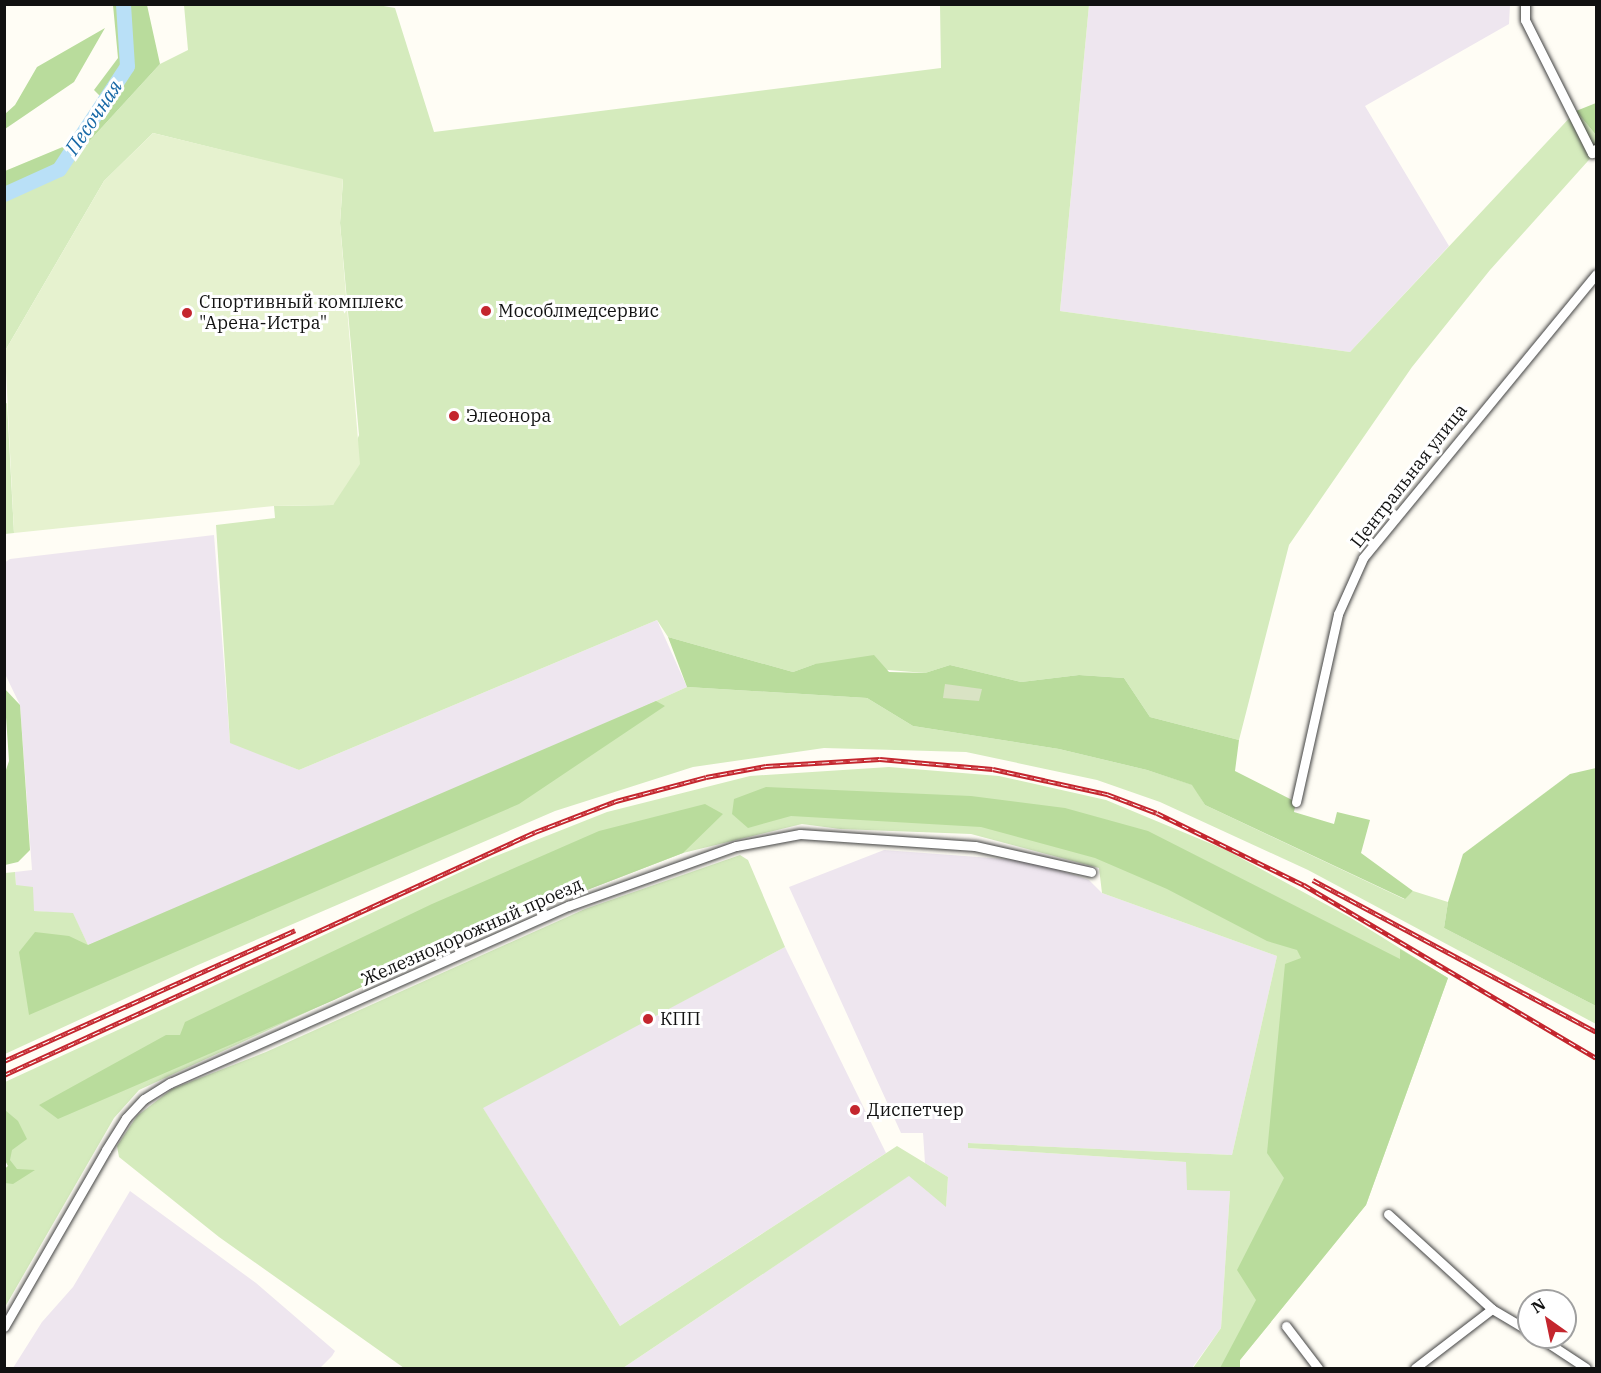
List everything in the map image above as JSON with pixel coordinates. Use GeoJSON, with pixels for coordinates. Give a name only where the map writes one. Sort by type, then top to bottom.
{"type":"FeatureCollection","features":[{"type":"Feature","properties":{"kind":"street"},"geometry":{"type":"LineString","coordinates":[[1525,4],[1525,20],[1592,153],[1596,149]]}},
{"type":"Feature","properties":{"kind":"street","name":"Центральная улица"},"geometry":{"type":"LineString","coordinates":[[1296,802],[1338,614],[1364,558],[1596,274]]}},
{"type":"Feature","properties":{"kind":"street","name":"Железнодорожный проезд"},"geometry":{"type":"LineString","coordinates":[[4,1327],[111,1142],[144,1099],[170,1083],[568,906],[736,846],[800,834],[975,846],[1091,872]]}},
{"type":"Feature","properties":{"kind":"street"},"geometry":{"type":"LineString","coordinates":[[1388,1214],[1492,1309],[1517,1324]]}},
{"type":"Feature","properties":{"kind":"street"},"geometry":{"type":"LineString","coordinates":[[1415,1368],[1492,1309]]}},
{"type":"Feature","properties":{"kind":"street"},"geometry":{"type":"LineString","coordinates":[[1286,1326],[1318,1368]]}},
{"type":"Feature","properties":{"kind":"street"},"geometry":{"type":"LineString","coordinates":[[1557,1349],[1586,1368]]}},
{"type":"Feature","properties":{"kind":"shaded area"},"geometry":{"type":"Polygon","coordinates":[[[1089,5],[1510,5],[1509,24],[1365,106],[1449,246],[1350,352],[1060,311],[1089,5]]]}},
{"type":"Feature","properties":{"kind":"shaded area"},"geometry":{"type":"Polygon","coordinates":[[[214,535],[230,742],[299,770],[657,620],[687,687],[390,821],[88,945],[73,914],[34,911],[16,885],[15,872],[32,870],[20,705],[5,674],[4,563],[10,559],[214,535]]]}},
{"type":"Feature","properties":{"kind":"shaded area"},"geometry":{"type":"Polygon","coordinates":[[[884,850],[1032,861],[1089,880],[1102,893],[1277,956],[1232,1155],[968,1143],[968,1148],[1186,1162],[1230,1191],[1221,1328],[1192,1368],[623,1368],[910,1175],[946,1206],[948,1177],[925,1163],[923,1133],[901,1133],[789,887],[884,850]]]}},
{"type":"Feature","properties":{"kind":"shaded area"},"geometry":{"type":"Polygon","coordinates":[[[785,947],[886,1153],[620,1326],[482,1107],[785,947]]]}},
{"type":"Feature","properties":{"kind":"shaded area"},"geometry":{"type":"Polygon","coordinates":[[[130,1191],[256,1283],[335,1351],[332,1356],[320,1368],[13,1368],[42,1322],[73,1287],[130,1191]]]}},
{"type":"Feature","properties":{"kind":"green space"},"geometry":{"type":"Polygon","coordinates":[[[372,4],[395,8],[434,132],[941,68],[940,5],[1089,5],[1060,311],[1350,352],[1576,111],[1596,135],[1596,152],[1490,270],[1412,367],[1289,545],[1239,740],[1150,717],[1124,678],[1079,675],[1021,682],[950,665],[925,673],[815,664],[793,672],[668,637],[657,620],[299,770],[230,743],[216,525],[275,518],[274,506],[333,505],[359,435],[340,223],[343,180],[153,133],[104,181],[5,351],[5,198],[61,172],[160,64],[188,50],[184,5],[372,4]]]}},
{"type":"Feature","properties":{"kind":"green space"},"geometry":{"type":"Polygon","coordinates":[[[113,5],[147,5],[160,64],[61,172],[5,198],[5,171],[65,146],[108,104],[94,90],[118,58],[113,5]]]}},
{"type":"Feature","properties":{"kind":"green space"},"geometry":{"type":"Polygon","coordinates":[[[105,28],[74,82],[5,129],[5,114],[15,105],[37,67],[105,28]]]}},
{"type":"Feature","properties":{"kind":"green space"},"geometry":{"type":"Polygon","coordinates":[[[1596,103],[1596,135],[1576,111],[1596,103]]]}},
{"type":"Feature","properties":{"kind":"green space","name":"Спортивный комплекс \"Арена-Истра\""},"geometry":{"type":"Polygon","coordinates":[[[153,133],[343,179],[340,223],[360,464],[333,505],[274,506],[14,533],[5,351],[104,181],[153,133]]]}},
{"type":"Feature","properties":{"kind":"green space"},"geometry":{"type":"Polygon","coordinates":[[[7,403],[14,533],[5,534],[4,404],[7,403]]]}},
{"type":"Feature","properties":{"kind":"green space"},"geometry":{"type":"Polygon","coordinates":[[[668,637],[793,672],[815,664],[874,655],[889,672],[925,673],[950,665],[1021,682],[1079,675],[1124,678],[1150,717],[1239,740],[1235,771],[1296,802],[1294,812],[1334,824],[1337,812],[1370,820],[1361,853],[1413,891],[1405,899],[1205,805],[1192,785],[1147,770],[1059,749],[913,726],[867,698],[687,687],[668,637]]]}},
{"type":"Feature","properties":{"kind":"green space"},"geometry":{"type":"Polygon","coordinates":[[[945,684],[982,689],[979,701],[943,698],[945,684]]]}},
{"type":"Feature","properties":{"kind":"green space"},"geometry":{"type":"Polygon","coordinates":[[[687,687],[867,698],[913,726],[1059,749],[1147,770],[1193,785],[1205,805],[1404,899],[1413,891],[1448,902],[1444,928],[1596,1006],[1596,1024],[1308,870],[1160,802],[1097,780],[966,752],[824,748],[693,767],[555,811],[198,965],[5,1054],[5,873],[15,872],[16,885],[33,887],[34,911],[73,913],[88,945],[390,821],[687,687]]]}},
{"type":"Feature","properties":{"kind":"green space"},"geometry":{"type":"Polygon","coordinates":[[[4,688],[20,705],[30,850],[18,862],[5,865],[4,776],[9,761],[4,688]]]}},
{"type":"Feature","properties":{"kind":"green space"},"geometry":{"type":"Polygon","coordinates":[[[656,701],[665,706],[519,804],[29,1015],[19,952],[35,932],[69,936],[88,945],[656,701]]]}},
{"type":"Feature","properties":{"kind":"green space"},"geometry":{"type":"Polygon","coordinates":[[[889,767],[999,776],[1106,800],[1226,850],[1351,918],[1448,978],[1366,1205],[1240,1360],[1240,1368],[1193,1368],[1221,1328],[1230,1191],[1187,1190],[1186,1162],[968,1148],[968,1143],[1232,1155],[1277,956],[1102,893],[1099,868],[971,834],[840,829],[802,824],[683,853],[486,929],[139,1090],[114,1118],[5,1307],[4,1169],[8,1166],[5,1160],[5,1082],[491,858],[607,812],[750,776],[889,767]]]}},
{"type":"Feature","properties":{"kind":"green space"},"geometry":{"type":"Polygon","coordinates":[[[1596,768],[1596,1006],[1444,928],[1448,902],[1463,854],[1570,774],[1596,768]]]}},
{"type":"Feature","properties":{"kind":"green space"},"geometry":{"type":"Polygon","coordinates":[[[766,787],[971,796],[1065,808],[1148,831],[1400,959],[1400,949],[1448,978],[1366,1205],[1240,1360],[1240,1368],[1220,1368],[1256,1300],[1237,1270],[1284,1178],[1267,1153],[1285,964],[1301,958],[1297,950],[1267,941],[1167,889],[1095,858],[981,827],[791,816],[748,828],[732,814],[734,799],[766,787]]]}},
{"type":"Feature","properties":{"kind":"green space"},"geometry":{"type":"Polygon","coordinates":[[[705,804],[723,814],[683,853],[548,905],[533,898],[447,940],[457,942],[334,1000],[58,1119],[39,1105],[166,1035],[180,1035],[185,1022],[432,904],[599,831],[705,804]]]}},
{"type":"Feature","properties":{"kind":"green space"},"geometry":{"type":"Polygon","coordinates":[[[740,855],[748,860],[785,947],[483,1108],[620,1326],[897,1146],[948,1177],[946,1207],[909,1176],[623,1368],[404,1368],[219,1237],[119,1157],[117,1146],[137,1116],[172,1089],[266,1052],[585,909],[740,855]]]}},
{"type":"Feature","properties":{"kind":"green space"},"geometry":{"type":"Polygon","coordinates":[[[5,1110],[18,1121],[27,1139],[12,1150],[10,1160],[17,1169],[35,1170],[13,1184],[5,1183],[5,1169],[8,1166],[5,1160],[5,1110]]]}},
{"type":"Feature","properties":{"kind":"waterway","name":"Песочная"},"geometry":{"type":"LineString","coordinates":[[4,194],[59,169],[127,66],[123,4]]}},
{"type":"Feature","properties":{"kind":"railway"},"geometry":{"type":"LineString","coordinates":[[4,1075],[535,832],[616,801],[706,777],[766,766],[880,759],[993,769],[1107,794],[1157,813],[1304,885],[1596,1058]]}},
{"type":"Feature","properties":{"kind":"railway"},"geometry":{"type":"LineString","coordinates":[[1313,880],[1596,1032]]}},
{"type":"Feature","properties":{"kind":"railway"},"geometry":{"type":"LineString","coordinates":[[4,1061],[295,930]]}},
{"type":"Feature","properties":{"kind":"place","name":"Мособлмедсервис"},"geometry":{"type":"Point","coordinates":[486,311]}},
{"type":"Feature","properties":{"kind":"place","name":"Спортивный комплекс \"Арена-Истра\""},"geometry":{"type":"Point","coordinates":[187,313]}},
{"type":"Feature","properties":{"kind":"place","name":"Элеонора"},"geometry":{"type":"Point","coordinates":[454,416]}},
{"type":"Feature","properties":{"kind":"place","name":"КПП"},"geometry":{"type":"Point","coordinates":[648,1019]}},
{"type":"Feature","properties":{"kind":"place","name":"Диспетчер"},"geometry":{"type":"Point","coordinates":[855,1110]}}]}
